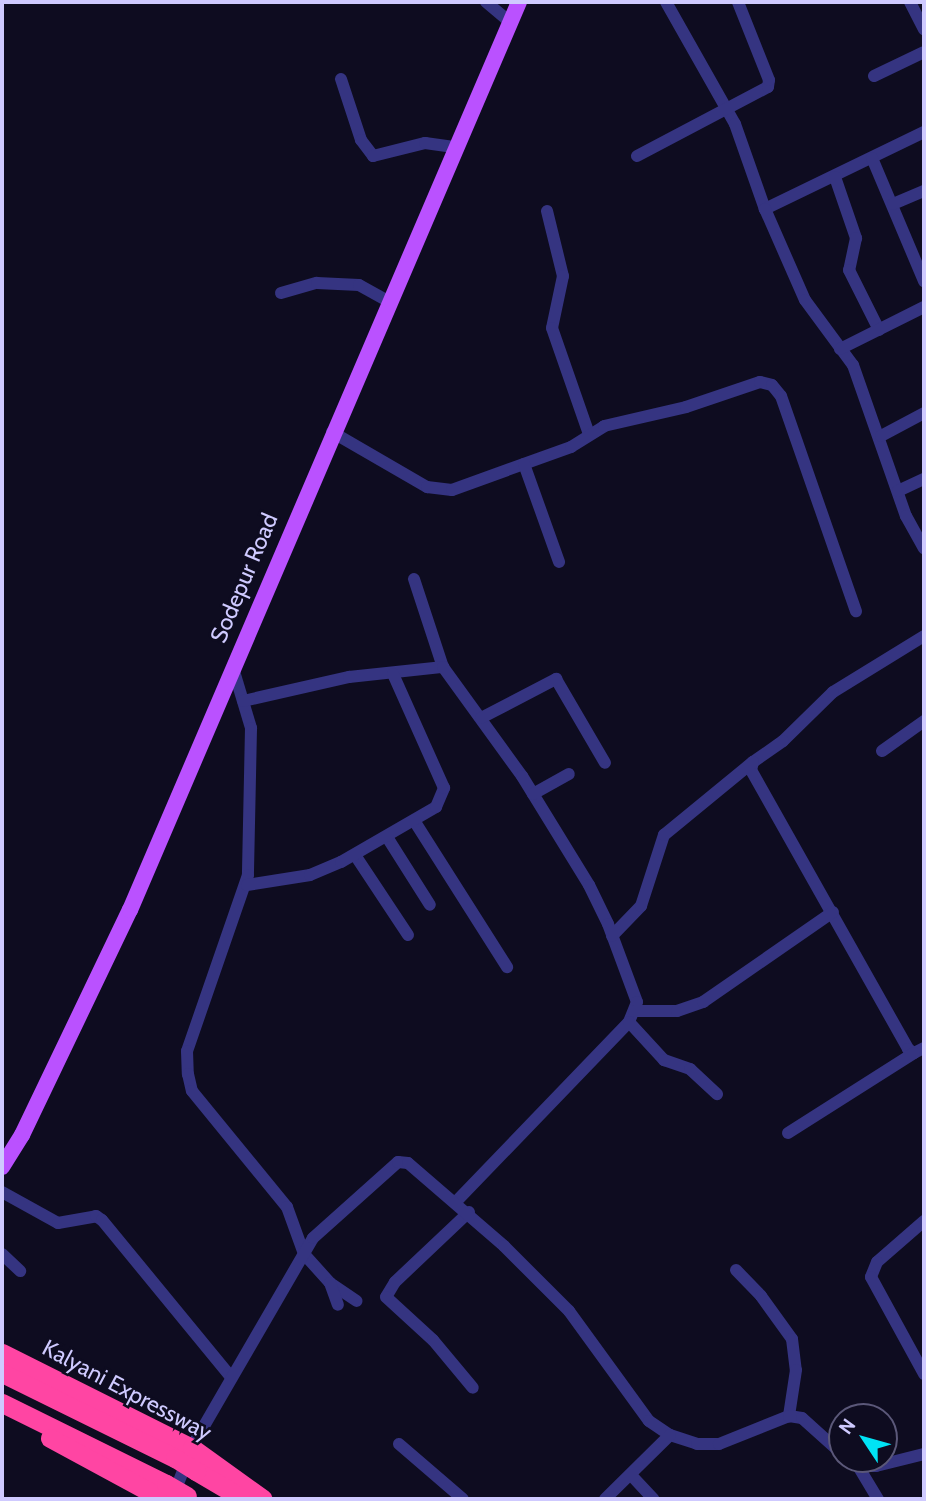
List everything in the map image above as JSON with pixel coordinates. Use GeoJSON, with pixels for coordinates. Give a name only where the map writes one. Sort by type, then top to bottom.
{"type":"FeatureCollection","features":[{"type":"Feature","properties":{"kind":"highway","name":"Kalyani Expressway"},"geometry":{"type":"LineString","coordinates":[[2,1353],[262,1499]]}},
{"type":"Feature","properties":{"kind":"highway"},"geometry":{"type":"LineString","coordinates":[[2,1373],[183,1453],[196,1471],[244,1499]]}},
{"type":"Feature","properties":{"kind":"highway"},"geometry":{"type":"LineString","coordinates":[[2,1403],[177,1495]]}},
{"type":"Feature","properties":{"kind":"highway"},"geometry":{"type":"LineString","coordinates":[[2,1418],[15,1419],[177,1495]]}},
{"type":"Feature","properties":{"kind":"main road","name":"Sodepur Road"},"geometry":{"type":"LineString","coordinates":[[2,1167],[22,1135],[130,910],[231,664],[519,2]]}},
{"type":"Feature","properties":{"kind":"street"},"geometry":{"type":"LineString","coordinates":[[486,2],[510,22]]}},
{"type":"Feature","properties":{"kind":"street"},"geometry":{"type":"LineString","coordinates":[[666,2],[728,111],[765,209],[805,300],[853,366],[881,436],[905,516],[924,548]]}},
{"type":"Feature","properties":{"kind":"street"},"geometry":{"type":"LineString","coordinates":[[637,156],[761,95],[769,80],[738,2]]}},
{"type":"Feature","properties":{"kind":"street"},"geometry":{"type":"LineString","coordinates":[[910,2],[924,30]]}},
{"type":"Feature","properties":{"kind":"street"},"geometry":{"type":"LineString","coordinates":[[874,76],[924,52]]}},
{"type":"Feature","properties":{"kind":"street"},"geometry":{"type":"LineString","coordinates":[[341,79],[361,140],[373,156],[425,144],[454,147]]}},
{"type":"Feature","properties":{"kind":"street"},"geometry":{"type":"LineString","coordinates":[[765,209],[924,132]]}},
{"type":"Feature","properties":{"kind":"street"},"geometry":{"type":"LineString","coordinates":[[872,159],[918,250],[924,281]]}},
{"type":"Feature","properties":{"kind":"street"},"geometry":{"type":"LineString","coordinates":[[835,177],[856,238],[849,270],[879,330]]}},
{"type":"Feature","properties":{"kind":"street"},"geometry":{"type":"LineString","coordinates":[[893,204],[924,191]]}},
{"type":"Feature","properties":{"kind":"street"},"geometry":{"type":"LineString","coordinates":[[547,211],[563,276],[552,328],[589,434]]}},
{"type":"Feature","properties":{"kind":"street"},"geometry":{"type":"LineString","coordinates":[[281,293],[317,284],[359,285],[388,301]]}},
{"type":"Feature","properties":{"kind":"street"},"geometry":{"type":"LineString","coordinates":[[841,349],[924,307]]}},
{"type":"Feature","properties":{"kind":"street"},"geometry":{"type":"LineString","coordinates":[[332,432],[437,491],[571,447],[589,434],[760,382],[772,385],[781,396],[856,611]]}},
{"type":"Feature","properties":{"kind":"street"},"geometry":{"type":"LineString","coordinates":[[881,436],[924,414]]}},
{"type":"Feature","properties":{"kind":"street"},"geometry":{"type":"LineString","coordinates":[[524,464],[559,562]]}},
{"type":"Feature","properties":{"kind":"street"},"geometry":{"type":"LineString","coordinates":[[898,491],[924,478]]}},
{"type":"Feature","properties":{"kind":"street"},"geometry":{"type":"LineString","coordinates":[[414,579],[443,667],[533,794],[589,885],[637,1002],[631,1017],[457,1201]]}},
{"type":"Feature","properties":{"kind":"street"},"geometry":{"type":"LineString","coordinates":[[612,936],[640,905],[664,835],[753,762],[783,741],[833,692],[924,636]]}},
{"type":"Feature","properties":{"kind":"street"},"geometry":{"type":"LineString","coordinates":[[231,664],[251,728],[247,885],[187,1051],[188,1074],[192,1091],[287,1207],[304,1254],[330,1283],[357,1301]]}},
{"type":"Feature","properties":{"kind":"street"},"geometry":{"type":"LineString","coordinates":[[243,701],[349,677],[443,667]]}},
{"type":"Feature","properties":{"kind":"street"},"geometry":{"type":"LineString","coordinates":[[247,885],[310,875],[355,855],[415,822],[436,807],[444,788],[393,674]]}},
{"type":"Feature","properties":{"kind":"street"},"geometry":{"type":"LineString","coordinates":[[481,718],[556,679],[605,763]]}},
{"type":"Feature","properties":{"kind":"street"},"geometry":{"type":"LineString","coordinates":[[882,751],[924,721]]}},
{"type":"Feature","properties":{"kind":"street"},"geometry":{"type":"LineString","coordinates":[[753,762],[756,780],[833,912],[919,1050],[788,1133]]}},
{"type":"Feature","properties":{"kind":"street"},"geometry":{"type":"LineString","coordinates":[[533,794],[569,774]]}},
{"type":"Feature","properties":{"kind":"street"},"geometry":{"type":"LineString","coordinates":[[415,822],[508,967]]}},
{"type":"Feature","properties":{"kind":"street"},"geometry":{"type":"LineString","coordinates":[[387,837],[430,905]]}},
{"type":"Feature","properties":{"kind":"street"},"geometry":{"type":"LineString","coordinates":[[355,855],[408,935]]}},
{"type":"Feature","properties":{"kind":"street"},"geometry":{"type":"LineString","coordinates":[[631,1017],[677,1011],[703,1002],[833,912]]}},
{"type":"Feature","properties":{"kind":"street"},"geometry":{"type":"LineString","coordinates":[[631,1017],[650,1048],[674,1065],[690,1069],[717,1094]]}},
{"type":"Feature","properties":{"kind":"street"},"geometry":{"type":"LineString","coordinates":[[177,1495],[183,1453],[313,1238],[398,1162],[408,1163],[457,1201],[569,1311],[649,1421],[670,1435],[697,1444],[719,1444],[789,1416],[802,1418],[828,1441]]}},
{"type":"Feature","properties":{"kind":"street"},"geometry":{"type":"LineString","coordinates":[[2,1192],[58,1223],[96,1216],[102,1220],[230,1376]]}},
{"type":"Feature","properties":{"kind":"street"},"geometry":{"type":"LineString","coordinates":[[469,1212],[395,1282],[386,1297],[433,1340],[472,1388]]}},
{"type":"Feature","properties":{"kind":"street"},"geometry":{"type":"LineString","coordinates":[[924,1221],[877,1262],[871,1278],[924,1374]]}},
{"type":"Feature","properties":{"kind":"street"},"geometry":{"type":"LineString","coordinates":[[2,1254],[20,1271]]}},
{"type":"Feature","properties":{"kind":"street"},"geometry":{"type":"LineString","coordinates":[[736,1270],[761,1296],[792,1339],[796,1370],[789,1416]]}},
{"type":"Feature","properties":{"kind":"street"},"geometry":{"type":"LineString","coordinates":[[330,1283],[338,1305]]}},
{"type":"Feature","properties":{"kind":"street"},"geometry":{"type":"LineString","coordinates":[[605,1499],[670,1435]]}},
{"type":"Feature","properties":{"kind":"street"},"geometry":{"type":"LineString","coordinates":[[399,1444],[463,1499]]}},
{"type":"Feature","properties":{"kind":"street"},"geometry":{"type":"LineString","coordinates":[[898,1457],[924,1454]]}},
{"type":"Feature","properties":{"kind":"street"},"geometry":{"type":"LineString","coordinates":[[861,1473],[878,1499]]}},
{"type":"Feature","properties":{"kind":"street"},"geometry":{"type":"LineString","coordinates":[[631,1475],[653,1499]]}}]}
